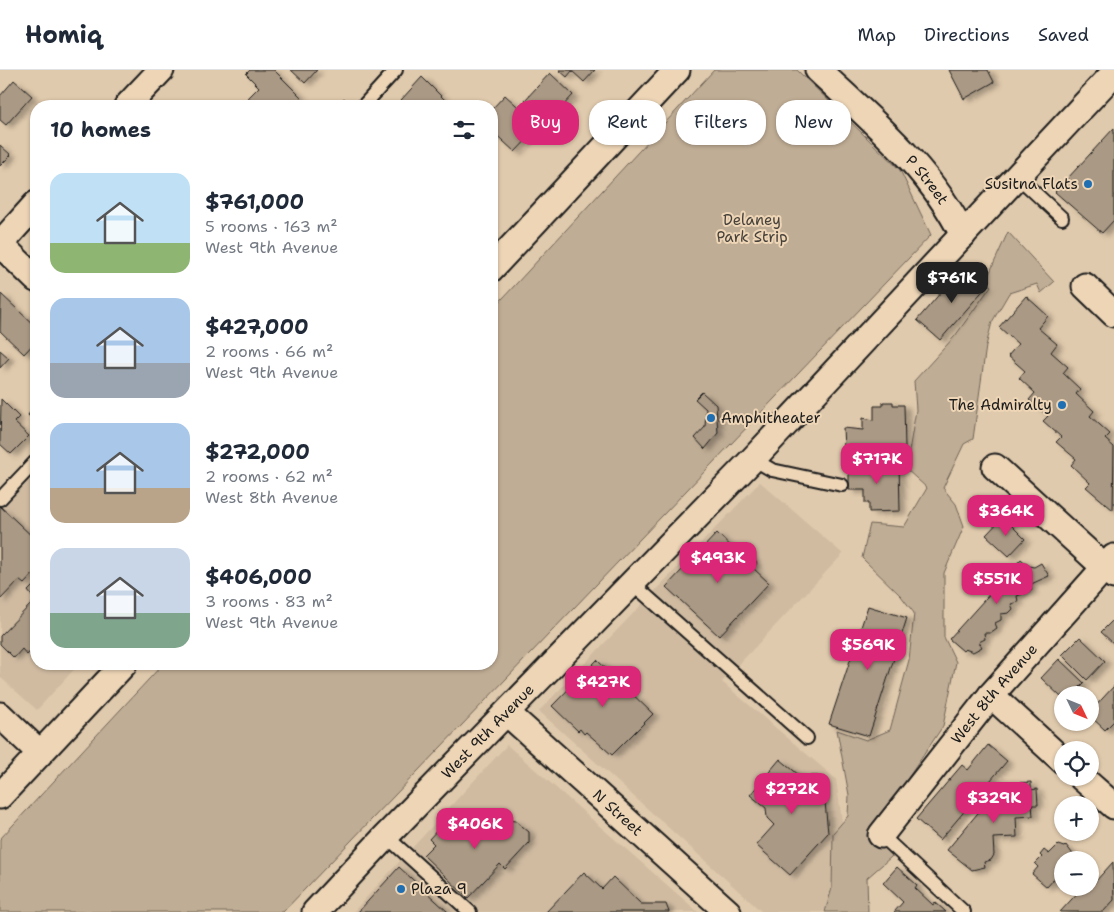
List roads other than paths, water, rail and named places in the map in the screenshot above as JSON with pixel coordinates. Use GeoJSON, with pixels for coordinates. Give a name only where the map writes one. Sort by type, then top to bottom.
{"type":"FeatureCollection","features":[{"type":"Feature","properties":{"kind":"street"},"geometry":{"type":"LineString","coordinates":[[133,100],[161,70]]}},
{"type":"Feature","properties":{"kind":"street"},"geometry":{"type":"LineString","coordinates":[[498,262],[677,70]]}},
{"type":"Feature","properties":{"kind":"street","name":"P Street"},"geometry":{"type":"LineString","coordinates":[[818,70],[911,158],[950,208],[963,235]]}},
{"type":"Feature","properties":{"kind":"street","name":"West 9th Avenue"},"geometry":{"type":"LineString","coordinates":[[316,912],[386,836],[753,460],[1114,73]]}},
{"type":"Feature","properties":{"kind":"street"},"geometry":{"type":"LineString","coordinates":[[30,211],[0,244],[30,273]]}},
{"type":"Feature","properties":{"kind":"street"},"geometry":{"type":"LineString","coordinates":[[1085,286],[1114,314]]}},
{"type":"Feature","properties":{"kind":"street"},"geometry":{"type":"LineString","coordinates":[[995,467],[1111,566]]}},
{"type":"Feature","properties":{"kind":"street","name":"West 8th Avenue"},"geometry":{"type":"LineString","coordinates":[[880,835],[991,695],[1111,566]]}},
{"type":"Feature","properties":{"kind":"street"},"geometry":{"type":"LineString","coordinates":[[0,796],[118,670]]}},
{"type":"Feature","properties":{"kind":"street"},"geometry":{"type":"LineString","coordinates":[[991,695],[1054,753]]}},
{"type":"Feature","properties":{"kind":"street","name":"N Street"},"geometry":{"type":"LineString","coordinates":[[507,713],[728,912]]}},
{"type":"Feature","properties":{"kind":"street"},"geometry":{"type":"LineString","coordinates":[[0,715],[40,753]]}},
{"type":"Feature","properties":{"kind":"street"},"geometry":{"type":"LineString","coordinates":[[1091,786],[1114,806]]}},
{"type":"Feature","properties":{"kind":"lane"},"geometry":{"type":"LineString","coordinates":[[368,100],[396,70]]}},
{"type":"Feature","properties":{"kind":"lane"},"geometry":{"type":"LineString","coordinates":[[1018,177],[1062,218]]}},
{"type":"Feature","properties":{"kind":"lane"},"geometry":{"type":"LineString","coordinates":[[753,460],[772,470],[842,485]]}},
{"type":"Feature","properties":{"kind":"lane"},"geometry":{"type":"LineString","coordinates":[[0,499],[30,467]]}},
{"type":"Feature","properties":{"kind":"lane"},"geometry":{"type":"LineString","coordinates":[[633,584],[807,738]]}},
{"type":"Feature","properties":{"kind":"lane"},"geometry":{"type":"LineString","coordinates":[[880,835],[964,912]]}},
{"type":"Feature","properties":{"kind":"lane"},"geometry":{"type":"LineString","coordinates":[[386,836],[470,912]]}},
{"type":"Feature","properties":{"kind":"place","name":"Susitna Flats"},"geometry":{"type":"Point","coordinates":[1088,184]}},
{"type":"Feature","properties":{"kind":"place","name":"The Admiralty"},"geometry":{"type":"Point","coordinates":[1062,405]}},
{"type":"Feature","properties":{"kind":"place","name":"Amphitheater"},"geometry":{"type":"Point","coordinates":[711,418]}},
{"type":"Feature","properties":{"kind":"place","name":"Plaza 9"},"geometry":{"type":"Point","coordinates":[401,889]}},
{"type":"Feature","properties":{"kind":"park label","name":"Delaney Park Strip"},"geometry":{"type":"Point","coordinates":[752,228]}}]}
